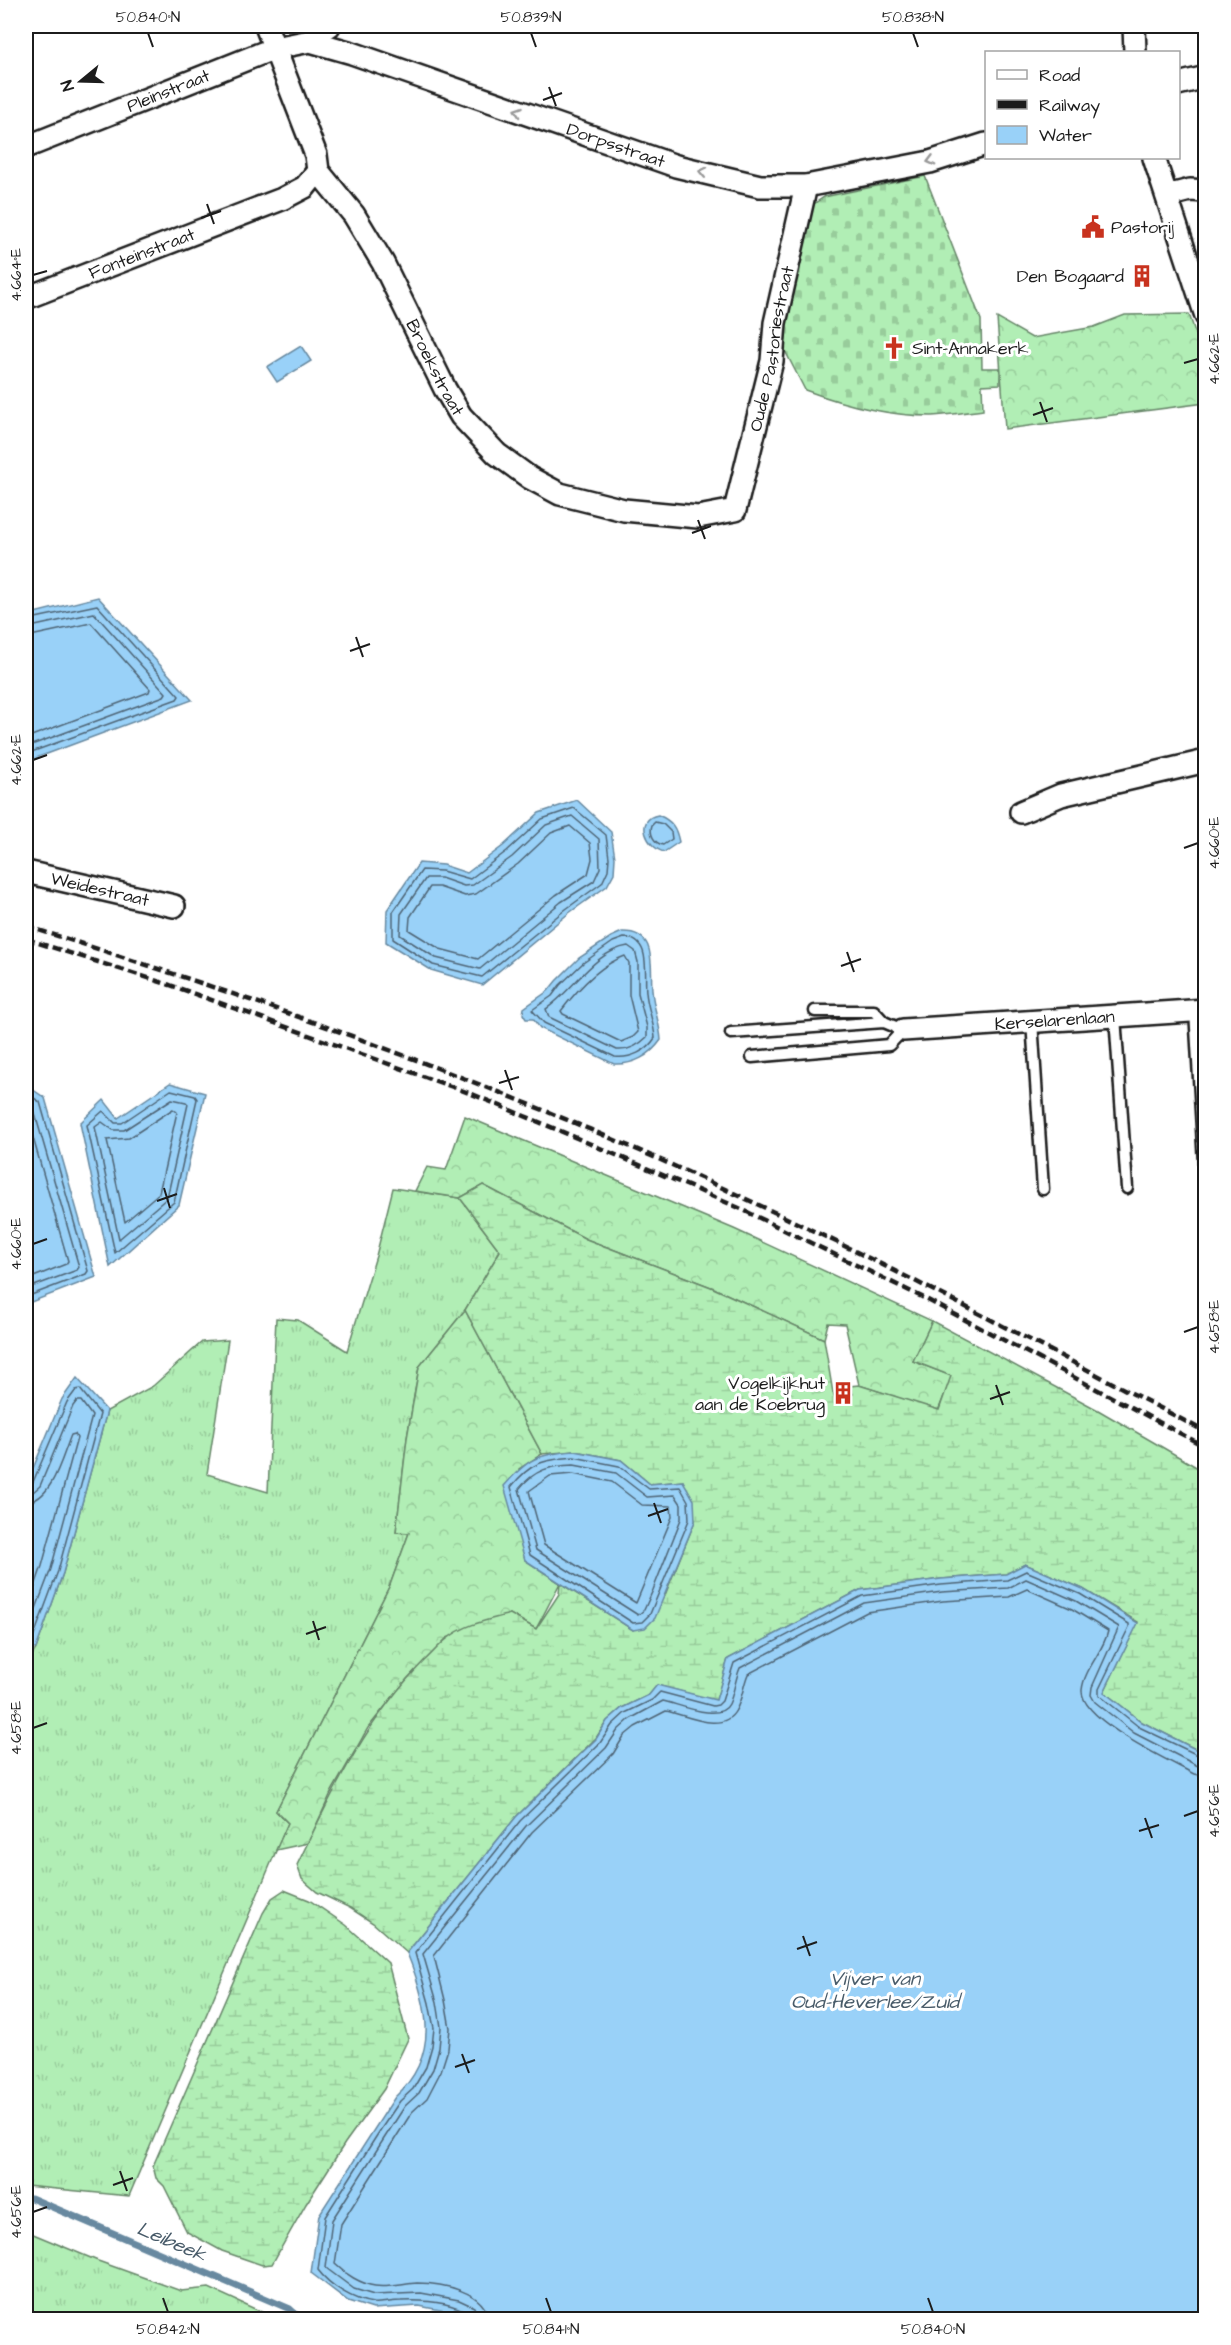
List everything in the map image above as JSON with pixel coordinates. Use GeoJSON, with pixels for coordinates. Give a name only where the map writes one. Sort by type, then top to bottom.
{"type":"FeatureCollection","features":[{"type":"Feature","properties":{"kind":"street"},"geometry":{"type":"LineString","coordinates":[[266,26],[275,48]]}},
{"type":"Feature","properties":{"kind":"street"},"geometry":{"type":"LineString","coordinates":[[310,41],[329,26]]}},
{"type":"Feature","properties":{"kind":"street"},"geometry":{"type":"LineString","coordinates":[[1134,26],[1135,51]]}},
{"type":"Feature","properties":{"kind":"street","name":"Dorpsstraat"},"geometry":{"type":"LineString","coordinates":[[275,48],[310,41],[352,53],[676,166],[759,186],[814,184],[930,162],[985,145]]}},
{"type":"Feature","properties":{"kind":"street","name":"Pleinstraat"},"geometry":{"type":"LineString","coordinates":[[26,147],[275,48]]}},
{"type":"Feature","properties":{"kind":"street","name":"Broekstraat"},"geometry":{"type":"LineString","coordinates":[[275,48],[316,155],[318,171],[354,215],[383,263],[445,389],[461,416],[497,454],[530,478],[560,494],[624,510],[698,517],[735,510]]}},
{"type":"Feature","properties":{"kind":"street"},"geometry":{"type":"LineString","coordinates":[[1180,84],[1206,77]]}},
{"type":"Feature","properties":{"kind":"street"},"geometry":{"type":"LineString","coordinates":[[1154,159],[1206,316]]}},
{"type":"Feature","properties":{"kind":"street","name":"Fonteinstraat"},"geometry":{"type":"LineString","coordinates":[[26,298],[282,199],[306,188],[318,171]]}},
{"type":"Feature","properties":{"kind":"street","name":"Oude Pastoriestraat"},"geometry":{"type":"LineString","coordinates":[[735,510],[772,361],[775,323],[814,184]]}},
{"type":"Feature","properties":{"kind":"street"},"geometry":{"type":"LineString","coordinates":[[1167,196],[1190,190],[1206,191]]}},
{"type":"Feature","properties":{"kind":"street"},"geometry":{"type":"LineString","coordinates":[[1021,812],[1061,795],[1206,761]]}},
{"type":"Feature","properties":{"kind":"street","name":"Weidestraat"},"geometry":{"type":"LineString","coordinates":[[26,872],[174,906]]}},
{"type":"Feature","properties":{"kind":"street","name":"Kerselarenlaan"},"geometry":{"type":"LineString","coordinates":[[894,1026],[1032,1021],[1200,1010]]}},
{"type":"Feature","properties":{"kind":"lane"},"geometry":{"type":"LineString","coordinates":[[1200,1010],[1205,1180]]}},
{"type":"Feature","properties":{"kind":"lane"},"geometry":{"type":"LineString","coordinates":[[815,1011],[874,1011],[894,1026]]}},
{"type":"Feature","properties":{"kind":"lane"},"geometry":{"type":"LineString","coordinates":[[1114,1016],[1126,1188]]}},
{"type":"Feature","properties":{"kind":"lane"},"geometry":{"type":"LineString","coordinates":[[1032,1021],[1043,1189]]}},
{"type":"Feature","properties":{"kind":"lane"},"geometry":{"type":"LineString","coordinates":[[730,1033],[894,1026]]}},
{"type":"Feature","properties":{"kind":"lane"},"geometry":{"type":"LineString","coordinates":[[752,1057],[889,1045],[894,1026]]}},
{"type":"Feature","properties":{"kind":"green space"},"geometry":{"type":"Polygon","coordinates":[[[925,176],[981,320],[982,368],[1000,368],[1000,384],[982,385],[983,410],[932,416],[867,409],[805,390],[776,333],[808,208],[824,197],[925,176]]]}},
{"type":"Feature","properties":{"kind":"green space"},"geometry":{"type":"Polygon","coordinates":[[[1189,314],[1205,362],[1205,403],[1005,429],[997,318],[1032,338],[1094,327],[1125,315],[1189,314]]]}},
{"type":"Feature","properties":{"kind":"green space"},"geometry":{"type":"Polygon","coordinates":[[[465,1116],[734,1229],[932,1321],[913,1361],[952,1376],[938,1411],[859,1385],[845,1324],[828,1323],[824,1339],[711,1287],[586,1239],[483,1185],[460,1198],[415,1191],[427,1167],[446,1170],[465,1116]]]}},
{"type":"Feature","properties":{"kind":"green space"},"geometry":{"type":"Polygon","coordinates":[[[483,1185],[586,1239],[711,1287],[824,1339],[833,1393],[837,1402],[853,1394],[849,1386],[859,1385],[939,1410],[951,1376],[913,1361],[932,1321],[1098,1410],[1205,1472],[1205,1754],[1142,1722],[1104,1692],[1138,1622],[1083,1589],[1025,1564],[1006,1574],[941,1579],[860,1590],[728,1659],[716,1701],[657,1685],[649,1695],[622,1708],[607,1721],[596,1738],[516,1817],[407,1953],[373,1923],[350,1908],[317,1892],[302,1879],[297,1865],[337,1784],[367,1732],[384,1708],[403,1684],[444,1641],[469,1626],[510,1614],[536,1629],[559,1594],[560,1583],[633,1630],[665,1595],[695,1521],[683,1481],[650,1484],[621,1460],[575,1451],[542,1454],[465,1310],[500,1251],[460,1198],[483,1185]]]}},
{"type":"Feature","properties":{"kind":"green space"},"geometry":{"type":"Polygon","coordinates":[[[393,1188],[460,1198],[500,1251],[465,1310],[419,1367],[407,1438],[396,1532],[409,1533],[390,1585],[276,1811],[288,1823],[129,2196],[26,2186],[26,1665],[36,1649],[63,1573],[107,1411],[153,1386],[202,1342],[228,1340],[207,1474],[268,1492],[276,1318],[298,1320],[347,1351],[376,1256],[393,1188]]]}},
{"type":"Feature","properties":{"kind":"green space"},"geometry":{"type":"Polygon","coordinates":[[[465,1310],[542,1454],[519,1469],[525,1560],[560,1583],[536,1629],[510,1614],[447,1638],[407,1679],[368,1728],[331,1793],[308,1843],[276,1850],[288,1823],[276,1811],[390,1585],[409,1533],[396,1532],[407,1438],[419,1367],[465,1310]]]}},
{"type":"Feature","properties":{"kind":"green space"},"geometry":{"type":"Polygon","coordinates":[[[284,1890],[309,1900],[346,1925],[388,1963],[408,2039],[384,2089],[345,2143],[306,2204],[272,2264],[262,2265],[222,2251],[187,2232],[164,2186],[156,2178],[153,2166],[263,1913],[272,1898],[284,1890]]]}},
{"type":"Feature","properties":{"kind":"green space"},"geometry":{"type":"Polygon","coordinates":[[[26,2231],[98,2261],[181,2291],[209,2288],[277,2319],[26,2319],[26,2231]]]}},
{"type":"Feature","properties":{"kind":"water"},"geometry":{"type":"Polygon","coordinates":[[[301,346],[311,361],[277,382],[267,367],[301,346]]]}},
{"type":"Feature","properties":{"kind":"water"},"geometry":{"type":"Polygon","coordinates":[[[98,597],[192,700],[28,761],[26,758],[26,615],[98,597]]]}},
{"type":"Feature","properties":{"kind":"water"},"geometry":{"type":"Polygon","coordinates":[[[577,800],[611,832],[615,858],[614,873],[607,886],[569,913],[482,985],[431,970],[386,942],[387,910],[419,863],[443,865],[467,873],[503,846],[539,813],[577,800]]]}},
{"type":"Feature","properties":{"kind":"water"},"geometry":{"type":"Polygon","coordinates":[[[658,815],[673,825],[679,842],[664,852],[648,840],[646,834],[646,822],[658,815]]]}},
{"type":"Feature","properties":{"kind":"water"},"geometry":{"type":"Polygon","coordinates":[[[622,932],[634,933],[642,937],[650,952],[653,996],[661,1040],[652,1051],[641,1058],[628,1063],[614,1064],[540,1028],[533,1019],[526,1019],[523,1014],[524,1008],[548,991],[579,958],[622,932]]]}},
{"type":"Feature","properties":{"kind":"water"},"geometry":{"type":"Polygon","coordinates":[[[170,1083],[205,1093],[179,1205],[110,1267],[80,1123],[104,1100],[118,1118],[170,1083]]]}},
{"type":"Feature","properties":{"kind":"water"},"geometry":{"type":"Polygon","coordinates":[[[26,1085],[45,1098],[96,1277],[26,1304],[26,1085]]]}},
{"type":"Feature","properties":{"kind":"water"},"geometry":{"type":"Polygon","coordinates":[[[77,1378],[107,1411],[63,1573],[36,1649],[26,1648],[26,1485],[62,1399],[77,1378]]]}},
{"type":"Feature","properties":{"kind":"water"},"geometry":{"type":"Polygon","coordinates":[[[575,1451],[621,1460],[650,1484],[683,1481],[694,1500],[695,1521],[655,1618],[645,1628],[633,1630],[525,1560],[504,1486],[520,1469],[535,1459],[575,1451]]]}},
{"type":"Feature","properties":{"kind":"water","name":"Vijver van Oud-Heverlee/Zuid"},"geometry":{"type":"Polygon","coordinates":[[[1025,1564],[1083,1589],[1138,1623],[1104,1692],[1142,1722],[1205,1754],[1205,2319],[471,2320],[456,2313],[419,2306],[373,2309],[348,2301],[311,2273],[319,2215],[395,2097],[410,2081],[425,2047],[425,2010],[407,1953],[516,1817],[596,1739],[607,1721],[622,1708],[649,1695],[657,1685],[716,1700],[728,1659],[860,1590],[941,1579],[1006,1574],[1025,1564]]]}},
{"type":"Feature","properties":{"kind":"waterway","name":"Leibeek"},"geometry":{"type":"LineString","coordinates":[[26,2198],[31,2198],[290,2309],[302,2320]]}},
{"type":"Feature","properties":{"kind":"railway"},"geometry":{"type":"LineString","coordinates":[[26,926],[117,955],[390,1050],[479,1084],[657,1158],[861,1254],[1206,1432]]}},
{"type":"Feature","properties":{"kind":"railway"},"geometry":{"type":"LineString","coordinates":[[26,939],[170,985],[472,1094],[737,1207],[922,1297],[1206,1447]]}},
{"type":"Feature","properties":{"kind":"place","name":"Pastorij"},"geometry":{"type":"Point","coordinates":[1093,227]}},
{"type":"Feature","properties":{"kind":"place","name":"Den Bogaard"},"geometry":{"type":"Point","coordinates":[1142,276]}},
{"type":"Feature","properties":{"kind":"place","name":"Sint-Annakerk"},"geometry":{"type":"Point","coordinates":[894,348]}},
{"type":"Feature","properties":{"kind":"place","name":"Vogelkijkhut aan de Koebrug"},"geometry":{"type":"Point","coordinates":[843,1393]}}]}
